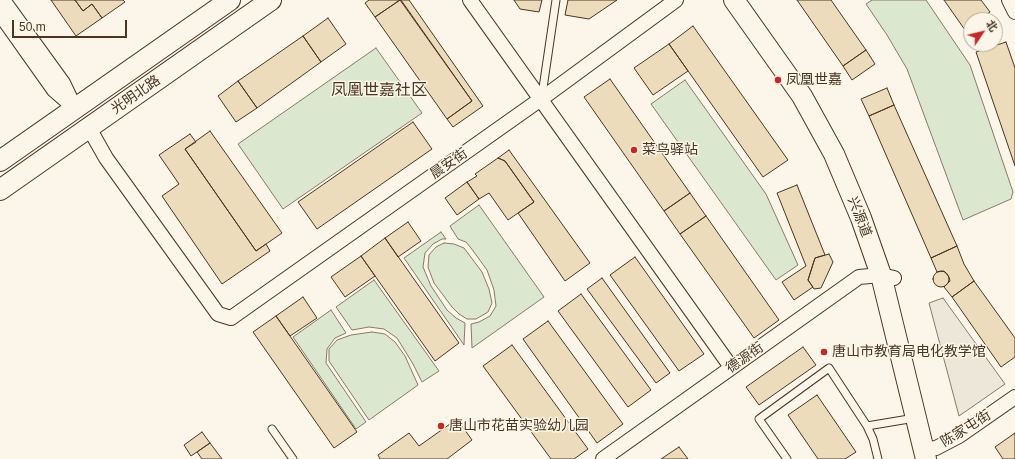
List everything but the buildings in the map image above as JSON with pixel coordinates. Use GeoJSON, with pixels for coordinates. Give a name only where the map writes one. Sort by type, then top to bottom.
{"type":"FeatureCollection","features":[{"type":"Feature","properties":{"kind":"main road","name":"光明北路"},"geometry":{"type":"LineString","coordinates":[[0,161],[230,0]]}},
{"type":"Feature","properties":{"kind":"main road","name":"光明北路"},"geometry":{"type":"LineString","coordinates":[[0,190],[272,0]]}},
{"type":"Feature","properties":{"kind":"main road","name":"兴源道"},"geometry":{"type":"LineString","coordinates":[[734,0],[802,96],[834,154],[887,276],[916,418],[932,454]]}},
{"type":"Feature","properties":{"kind":"main road","name":"兴源道"},"geometry":{"type":"LineString","coordinates":[[750,0],[806,81],[839,139],[866,197],[932,454]]}},
{"type":"Feature","properties":{"kind":"main road"},"geometry":{"type":"LineString","coordinates":[[75,108],[88,128]]}},
{"type":"Feature","properties":{"kind":"street"},"geometry":{"type":"LineString","coordinates":[[3,0],[63,84],[75,108]]}},
{"type":"Feature","properties":{"kind":"street"},"geometry":{"type":"LineString","coordinates":[[470,0],[542,94],[734,365]]}},
{"type":"Feature","properties":{"kind":"street"},"geometry":{"type":"LineString","coordinates":[[481,0],[542,94]]}},
{"type":"Feature","properties":{"kind":"street","name":"晨安街"},"geometry":{"type":"LineString","coordinates":[[542,94],[664,0]]}},
{"type":"Feature","properties":{"kind":"street","name":"晨安街"},"geometry":{"type":"LineString","coordinates":[[88,128],[112,152],[219,310],[230,308],[542,94],[676,0]]}},
{"type":"Feature","properties":{"kind":"street"},"geometry":{"type":"LineString","coordinates":[[1009,0],[1015,12]]}},
{"type":"Feature","properties":{"kind":"street"},"geometry":{"type":"LineString","coordinates":[[0,14],[54,90],[75,108]]}},
{"type":"Feature","properties":{"kind":"street","name":"德源街"},"geometry":{"type":"LineString","coordinates":[[605,459],[734,365],[859,277],[887,276]]}},
{"type":"Feature","properties":{"kind":"street","name":"陈家屯街"},"geometry":{"type":"LineString","coordinates":[[932,454],[1015,397]]}},
{"type":"Feature","properties":{"kind":"street","name":"陈家屯街"},"geometry":{"type":"LineString","coordinates":[[932,454],[960,444],[1015,406]]}},
{"type":"Feature","properties":{"kind":"lane"},"geometry":{"type":"LineString","coordinates":[[542,94],[556,0]]}},
{"type":"Feature","properties":{"kind":"lane"},"geometry":{"type":"LineString","coordinates":[[787,459],[759,418],[829,368],[867,426],[873,439],[878,459]]}},
{"type":"Feature","properties":{"kind":"lane"},"geometry":{"type":"LineString","coordinates":[[867,426],[916,418]]}},
{"type":"Feature","properties":{"kind":"lane"},"geometry":{"type":"LineString","coordinates":[[272,429],[293,459]]}},
{"type":"Feature","properties":{"kind":"green space"},"geometry":{"type":"Polygon","coordinates":[[[872,0],[926,0],[970,65],[1013,192],[1011,199],[963,220],[907,69],[887,35],[866,4],[872,0]]]}},
{"type":"Feature","properties":{"kind":"green space"},"geometry":{"type":"Polygon","coordinates":[[[376,48],[422,113],[283,209],[238,144],[376,48]]]}},
{"type":"Feature","properties":{"kind":"green space"},"geometry":{"type":"Polygon","coordinates":[[[685,80],[766,194],[798,265],[776,280],[651,104],[685,80]]]}},
{"type":"Feature","properties":{"kind":"green space"},"geometry":{"type":"Polygon","coordinates":[[[479,205],[544,297],[472,348],[471,324],[479,322],[490,316],[496,306],[494,290],[487,270],[466,242],[458,239],[450,226],[479,205]]]}},
{"type":"Feature","properties":{"kind":"green space"},"geometry":{"type":"Polygon","coordinates":[[[441,232],[446,239],[442,239],[433,244],[425,253],[423,267],[431,286],[447,310],[456,318],[465,323],[464,345],[404,258],[441,232]]]}},
{"type":"Feature","properties":{"kind":"green space"},"geometry":{"type":"Polygon","coordinates":[[[444,243],[454,244],[464,248],[482,272],[489,289],[492,303],[488,312],[476,319],[467,319],[459,314],[434,283],[428,267],[429,255],[436,247],[444,243]]]}},
{"type":"Feature","properties":{"kind":"green space"},"geometry":{"type":"Polygon","coordinates":[[[374,280],[439,371],[422,382],[397,338],[384,329],[369,327],[352,330],[336,307],[374,280]]]}},
{"type":"Feature","properties":{"kind":"green space"},"geometry":{"type":"Polygon","coordinates":[[[331,310],[346,333],[335,338],[327,349],[326,363],[366,422],[356,429],[293,337],[331,310]]]}},
{"type":"Feature","properties":{"kind":"green space"},"geometry":{"type":"Polygon","coordinates":[[[372,332],[385,334],[395,342],[405,356],[418,385],[369,420],[329,361],[329,349],[337,340],[351,335],[372,332]]]}},
{"type":"Feature","properties":{"kind":"shaded area"},"geometry":{"type":"Polygon","coordinates":[[[943,298],[1005,384],[959,416],[929,303],[943,298]]]}},
{"type":"Feature","properties":{"kind":"place","name":"凤凰世嘉"},"geometry":{"type":"Point","coordinates":[778,80]}},
{"type":"Feature","properties":{"kind":"place","name":"菜鸟驿站"},"geometry":{"type":"Point","coordinates":[634,150]}},
{"type":"Feature","properties":{"kind":"place","name":"唐山市教育局电化教学馆"},"geometry":{"type":"Point","coordinates":[824,352]}},
{"type":"Feature","properties":{"kind":"place","name":"唐山市花苗实验幼儿园"},"geometry":{"type":"Point","coordinates":[441,426]}},
{"type":"Feature","properties":{"kind":"district","name":"凤凰世嘉社区"},"geometry":{"type":"Point","coordinates":[379,91]}}]}
